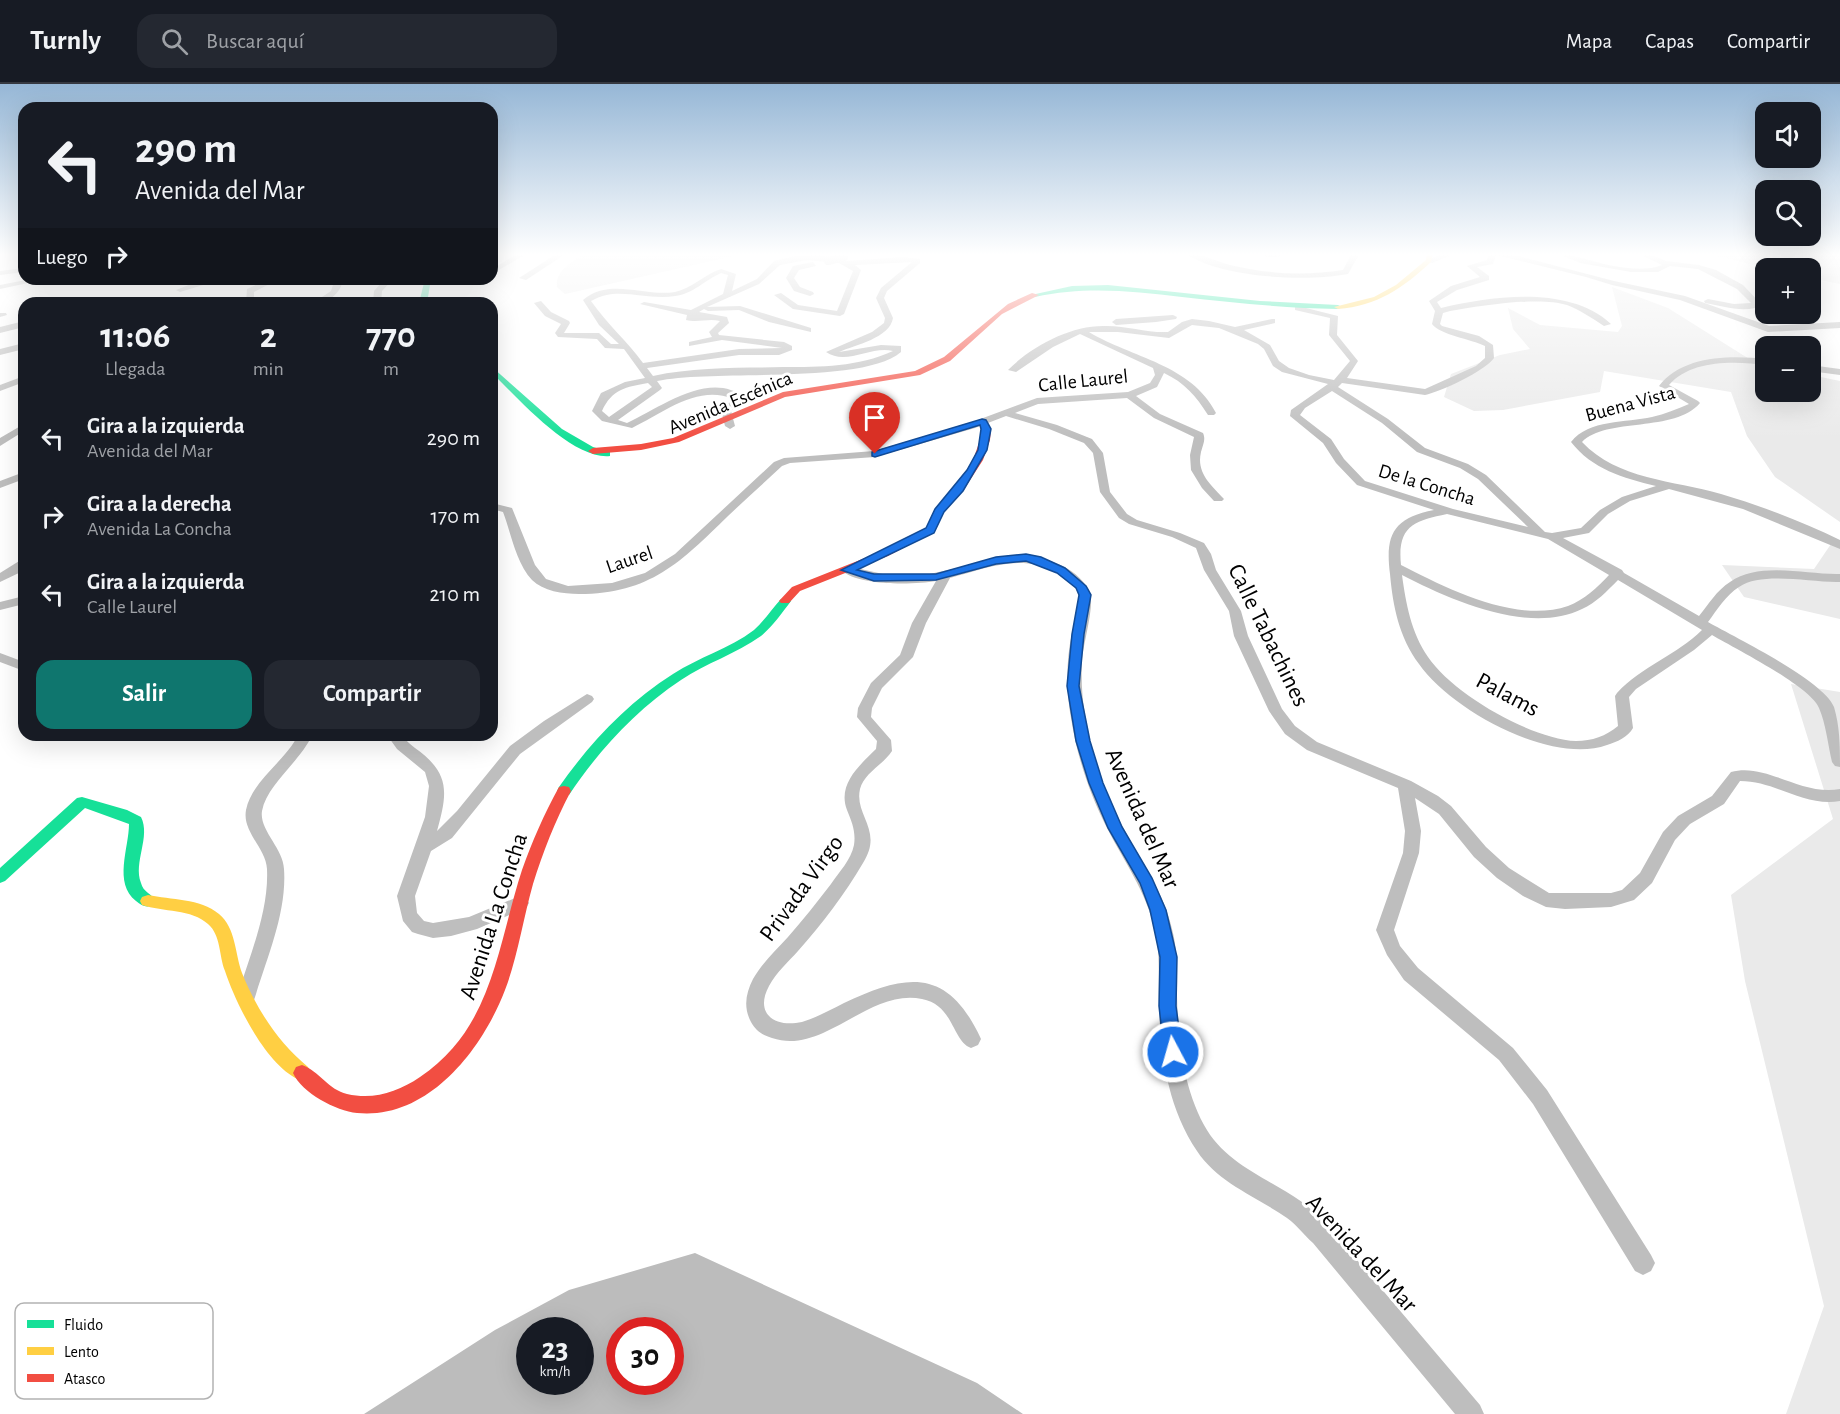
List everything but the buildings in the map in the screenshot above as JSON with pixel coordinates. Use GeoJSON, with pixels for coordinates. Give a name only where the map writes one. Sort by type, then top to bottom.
{"type":"FeatureCollection","features":[{"type":"Feature","properties":{"kind":"main road","name":"Avenida Escénica"},"geometry":{"type":"LineString","coordinates":[[498,374],[560,431],[575,443],[593,451],[611,454],[672,448],[712,435],[728,422],[810,390],[895,377],[935,366],[954,355],[996,315]]}},
{"type":"Feature","properties":{"kind":"main road","name":"Avenida La Concha"},"geometry":{"type":"LineString","coordinates":[[0,877],[82,802],[122,814],[136,821],[138,830],[131,872],[133,891],[140,898],[199,912],[212,917],[220,924],[234,971],[284,1059],[319,1086],[347,1103],[377,1106],[404,1098],[430,1081],[456,1055],[486,1015],[502,972],[520,903],[547,824],[575,775],[611,735],[676,678],[738,646],[760,631],[770,621],[786,597],[796,589],[847,570],[930,530],[939,511],[968,478],[978,460],[985,440],[986,429],[982,422]]}},
{"type":"Feature","properties":{"kind":"street"},"geometry":{"type":"LineString","coordinates":[[550,315],[566,323],[559,333],[561,335],[599,336],[608,346],[627,347]]}},
{"type":"Feature","properties":{"kind":"street"},"geometry":{"type":"LineString","coordinates":[[596,315],[627,347],[657,388]]}},
{"type":"Feature","properties":{"kind":"street"},"geometry":{"type":"LineString","coordinates":[[708,315],[726,321],[713,332],[716,337]]}},
{"type":"Feature","properties":{"kind":"street"},"geometry":{"type":"LineString","coordinates":[[760,315],[788,325],[811,327]]}},
{"type":"Feature","properties":{"kind":"street"},"geometry":{"type":"LineString","coordinates":[[828,322],[843,317],[841,315]]}},
{"type":"Feature","properties":{"kind":"street"},"geometry":{"type":"LineString","coordinates":[[644,372],[676,377],[778,368],[834,369],[860,364],[897,352],[898,348],[888,347],[838,354],[830,352],[875,334],[888,324],[888,315]]}},
{"type":"Feature","properties":{"kind":"street"},"geometry":{"type":"LineString","coordinates":[[1330,315],[1334,316],[1335,320],[1333,335],[1352,355],[1354,361],[1337,383]]}},
{"type":"Feature","properties":{"kind":"street"},"geometry":{"type":"LineString","coordinates":[[1079,330],[1117,328],[1169,335],[1174,334],[1183,324],[1194,321],[1252,337],[1268,348],[1274,363],[1280,368],[1305,377],[1337,383],[1425,392],[1483,366],[1491,353],[1489,345],[1476,338],[1439,328],[1436,324],[1438,315]]}},
{"type":"Feature","properties":{"kind":"street"},"geometry":{"type":"LineString","coordinates":[[1591,315],[1607,324]]}},
{"type":"Feature","properties":{"kind":"street"},"geometry":{"type":"LineString","coordinates":[[1729,315],[1768,329],[1840,325]]}},
{"type":"Feature","properties":{"kind":"street"},"geometry":{"type":"LineString","coordinates":[[1014,370],[1048,345],[1098,323],[1173,317]]}},
{"type":"Feature","properties":{"kind":"street"},"geometry":{"type":"LineString","coordinates":[[1233,330],[1272,321]]}},
{"type":"Feature","properties":{"kind":"street"},"geometry":{"type":"LineString","coordinates":[[0,330],[18,326]]}},
{"type":"Feature","properties":{"kind":"street"},"geometry":{"type":"LineString","coordinates":[[1079,330],[1099,342],[1197,388],[1209,402],[1212,413]]}},
{"type":"Feature","properties":{"kind":"street"},"geometry":{"type":"LineString","coordinates":[[692,344],[716,337],[777,344],[789,348],[779,352],[739,352],[644,372],[600,399],[596,406],[601,416],[628,426],[682,397],[708,391],[724,391],[740,396],[740,399],[726,410],[728,422]]}},
{"type":"Feature","properties":{"kind":"street"},"geometry":{"type":"LineString","coordinates":[[0,352],[18,348]]}},
{"type":"Feature","properties":{"kind":"street","name":"Buena Vista"},"geometry":{"type":"LineString","coordinates":[[1755,361],[1727,360],[1683,371],[1666,381],[1664,386],[1695,403],[1692,406],[1650,420],[1592,431],[1579,437],[1576,442],[1582,450],[1616,470],[1735,502],[1840,545]]}},
{"type":"Feature","properties":{"kind":"street","name":"Calle Laurel"},"geometry":{"type":"LineString","coordinates":[[788,460],[875,454],[982,422],[1036,401],[1129,395],[1154,385],[1160,375],[1158,368]]}},
{"type":"Feature","properties":{"kind":"street"},"geometry":{"type":"LineString","coordinates":[[1821,369],[1840,372]]}},
{"type":"Feature","properties":{"kind":"street"},"geometry":{"type":"LineString","coordinates":[[610,421],[676,377]]}},
{"type":"Feature","properties":{"kind":"street"},"geometry":{"type":"LineString","coordinates":[[0,388],[18,381]]}},
{"type":"Feature","properties":{"kind":"street"},"geometry":{"type":"LineString","coordinates":[[1337,383],[1421,450],[1464,466],[1482,477],[1546,535],[1618,573],[1792,676],[1818,695],[1830,717],[1831,733],[1840,762]]}},
{"type":"Feature","properties":{"kind":"street","name":"De la Concha"},"geometry":{"type":"LineString","coordinates":[[1337,383],[1294,412],[1298,421],[1327,441],[1340,461],[1361,483],[1449,511],[1546,535]]}},
{"type":"Feature","properties":{"kind":"street"},"geometry":{"type":"LineString","coordinates":[[1129,395],[1158,416],[1198,435],[1200,439],[1194,458],[1197,473],[1204,485],[1218,499]]}},
{"type":"Feature","properties":{"kind":"street","name":"Calle Tabachines"},"geometry":{"type":"LineString","coordinates":[[1006,413],[1053,426],[1088,441],[1098,453],[1106,492],[1123,516],[1133,522],[1189,540],[1200,546],[1210,570],[1235,611],[1241,636],[1276,711],[1290,730],[1312,746],[1405,785],[1445,810],[1480,852],[1503,873],[1546,900],[1565,902],[1611,900],[1628,895],[1646,878],[1669,836],[1684,820],[1718,800],[1736,776],[1746,774],[1819,796],[1840,795]]}},
{"type":"Feature","properties":{"kind":"street"},"geometry":{"type":"LineString","coordinates":[[0,444],[18,431]]}},
{"type":"Feature","properties":{"kind":"street","name":"Laurel"},"geometry":{"type":"LineString","coordinates":[[498,506],[508,510],[534,576],[548,586],[570,590],[603,589],[654,574],[675,562],[778,464],[788,460]]}},
{"type":"Feature","properties":{"kind":"street"},"geometry":{"type":"LineString","coordinates":[[1616,470],[1630,482],[1638,494]]}},
{"type":"Feature","properties":{"kind":"street"},"geometry":{"type":"LineString","coordinates":[[0,475],[18,474]]}},
{"type":"Feature","properties":{"kind":"street"},"geometry":{"type":"LineString","coordinates":[[0,485],[18,477]]}},
{"type":"Feature","properties":{"kind":"street"},"geometry":{"type":"LineString","coordinates":[[1546,535],[1585,531],[1604,512],[1638,494],[1669,486]]}},
{"type":"Feature","properties":{"kind":"street","name":"Palams"},"geometry":{"type":"LineString","coordinates":[[1449,511],[1406,523],[1397,532],[1393,548],[1394,566],[1403,625],[1435,677],[1470,703],[1524,730],[1567,745],[1587,745],[1616,736],[1626,728],[1622,696],[1630,686],[1693,647],[1706,625]]}},
{"type":"Feature","properties":{"kind":"street","name":"Avenida del Mar"},"geometry":{"type":"LineString","coordinates":[[847,570],[881,578],[945,576],[996,560],[1026,558],[1048,564],[1080,586],[1085,595],[1085,604],[1078,634],[1073,686],[1083,741],[1096,783],[1115,828],[1147,882],[1161,919],[1168,957],[1168,1006],[1174,1060],[1179,1087],[1197,1134],[1223,1166],[1297,1212],[1321,1235],[1471,1414]]}},
{"type":"Feature","properties":{"kind":"street"},"geometry":{"type":"LineString","coordinates":[[1394,566],[1474,601],[1497,608],[1541,615],[1574,608],[1591,598],[1618,573]]}},
{"type":"Feature","properties":{"kind":"street"},"geometry":{"type":"LineString","coordinates":[[0,578],[18,569]]}},
{"type":"Feature","properties":{"kind":"street","name":"Privada Virgo"},"geometry":{"type":"LineString","coordinates":[[945,576],[919,623],[906,657],[876,686],[864,708],[864,717],[884,740],[885,745],[884,751],[858,779],[852,791],[865,833],[864,844],[858,858],[819,912],[777,961],[758,990],[755,1003],[757,1016],[769,1029],[783,1033],[802,1031],[879,996],[916,988],[934,992],[949,1002],[970,1039]]}},
{"type":"Feature","properties":{"kind":"street"},"geometry":{"type":"LineString","coordinates":[[1706,625],[1733,585],[1742,580],[1761,576],[1840,578]]}},
{"type":"Feature","properties":{"kind":"street"},"geometry":{"type":"LineString","coordinates":[[0,606],[18,602]]}},
{"type":"Feature","properties":{"kind":"street"},"geometry":{"type":"LineString","coordinates":[[0,657],[18,664]]}},
{"type":"Feature","properties":{"kind":"street"},"geometry":{"type":"LineString","coordinates":[[421,849],[446,834],[514,750],[587,699]]}},
{"type":"Feature","properties":{"kind":"street"},"geometry":{"type":"LineString","coordinates":[[247,994],[268,931],[275,878],[273,855],[253,815],[256,803],[302,741]]}},
{"type":"Feature","properties":{"kind":"street"},"geometry":{"type":"LineString","coordinates":[[400,741],[434,772],[437,784],[437,796],[406,896],[405,907],[417,925],[430,930],[455,928],[520,903]]}},
{"type":"Feature","properties":{"kind":"street"},"geometry":{"type":"LineString","coordinates":[[1405,785],[1413,831],[1411,853],[1385,930],[1393,950],[1411,974],[1506,1054],[1540,1097],[1643,1263]]}},
{"type":"Feature","properties":{"kind":"shaded area"},"geometry":{"type":"Polygon","coordinates":[[[1510,315],[1521,315],[1540,325],[1618,332],[1622,326],[1619,315],[1679,315],[1755,362],[1755,402],[1821,402],[1821,377],[1840,381],[1840,522],[1775,477],[1747,436],[1731,392],[1604,371],[1600,392],[1503,410],[1474,411],[1444,397],[1451,374],[1500,355],[1530,349],[1513,329],[1510,315]]]}},
{"type":"Feature","properties":{"kind":"shaded area"},"geometry":{"type":"Polygon","coordinates":[[[1840,541],[1840,619],[1744,597],[1722,565],[1814,569],[1831,544],[1840,541]]]}},
{"type":"Feature","properties":{"kind":"shaded area"},"geometry":{"type":"Polygon","coordinates":[[[1791,684],[1840,692],[1840,1414],[1786,1414],[1824,1306],[1745,981],[1731,895],[1833,819],[1791,684]]]}},
{"type":"Feature","properties":{"kind":"shaded area"},"geometry":{"type":"Polygon","coordinates":[[[695,1253],[977,1383],[1023,1414],[364,1414],[516,1319],[516,1395],[594,1395],[594,1317],[519,1317],[569,1290],[695,1253]]]}},
{"type":"Feature","properties":{"kind":"traffic: fast"},"geometry":{"type":"LineString","coordinates":[[498,375],[559,431],[589,449],[607,454]]}},
{"type":"Feature","properties":{"kind":"traffic: fast"},"geometry":{"type":"LineString","coordinates":[[564,791],[600,743],[629,714],[677,677],[749,639],[766,625],[785,601]]}},
{"type":"Feature","properties":{"kind":"traffic: fast"},"geometry":{"type":"LineString","coordinates":[[0,877],[82,802],[122,814],[136,821],[131,876],[133,886],[148,901]]}},
{"type":"Feature","properties":{"kind":"traffic: slow"},"geometry":{"type":"LineString","coordinates":[[148,901],[200,911],[219,924],[225,937],[233,971],[245,999],[270,1040],[302,1073]]}},
{"type":"Feature","properties":{"kind":"traffic: jam"},"geometry":{"type":"LineString","coordinates":[[593,451],[641,447],[676,440],[783,395],[917,373],[947,359],[997,315]]}},
{"type":"Feature","properties":{"kind":"traffic: jam"},"geometry":{"type":"LineString","coordinates":[[785,601],[796,589],[884,554],[930,530],[939,511],[960,489],[978,460],[985,440],[986,429],[982,422]]}},
{"type":"Feature","properties":{"kind":"traffic: jam"},"geometry":{"type":"LineString","coordinates":[[302,1073],[323,1091],[341,1101],[370,1105],[393,1101],[415,1091],[435,1078],[453,1060],[482,1021],[496,991],[530,869],[548,822],[564,791]]}},
{"type":"Feature","properties":{"kind":"route"},"geometry":{"type":"LineString","coordinates":[[875,454],[982,422],[986,429],[983,450],[972,471],[960,489],[946,501],[930,530],[918,538],[847,570],[860,575],[903,579],[945,576],[1006,558],[1037,559],[1061,571],[1080,586],[1085,595],[1078,634],[1073,686],[1083,741],[1096,783],[1115,828],[1147,882],[1158,910],[1168,957],[1168,1006],[1173,1052]]}}]}
